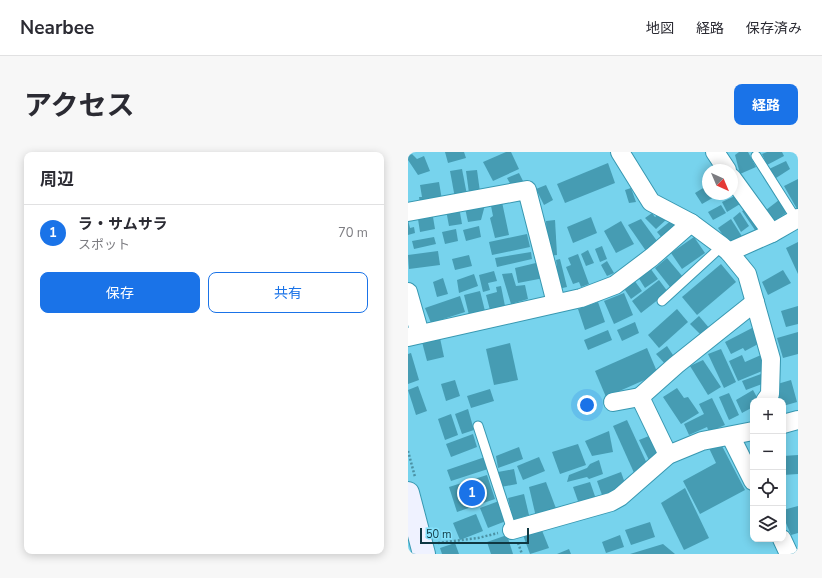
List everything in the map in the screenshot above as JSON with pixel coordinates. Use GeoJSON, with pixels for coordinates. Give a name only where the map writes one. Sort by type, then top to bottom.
{"type":"FeatureCollection","features":[{"type":"Feature","properties":{"kind":"street"},"geometry":{"type":"LineString","coordinates":[[620,152],[651,202],[691,223],[725,249],[747,274],[770,359],[770,394],[767,398]]}},
{"type":"Feature","properties":{"kind":"street"},"geometry":{"type":"LineString","coordinates":[[715,152],[723,164]]}},
{"type":"Feature","properties":{"kind":"street"},"geometry":{"type":"LineString","coordinates":[[738,186],[772,233]]}},
{"type":"Feature","properties":{"kind":"street"},"geometry":{"type":"LineString","coordinates":[[408,212],[527,190],[556,303]]}},
{"type":"Feature","properties":{"kind":"street"},"geometry":{"type":"LineString","coordinates":[[725,249],[772,233],[797,219]]}},
{"type":"Feature","properties":{"kind":"street"},"geometry":{"type":"LineString","coordinates":[[408,292],[414,336],[581,298],[615,285],[652,257],[691,223]]}},
{"type":"Feature","properties":{"kind":"street"},"geometry":{"type":"LineString","coordinates":[[613,402],[640,397],[676,365],[755,302]]}},
{"type":"Feature","properties":{"kind":"street"},"geometry":{"type":"LineString","coordinates":[[640,397],[668,455]]}},
{"type":"Feature","properties":{"kind":"street"},"geometry":{"type":"LineString","coordinates":[[786,423],[798,420]]}},
{"type":"Feature","properties":{"kind":"street"},"geometry":{"type":"LineString","coordinates":[[512,530],[611,502],[620,497],[668,455],[702,442],[745,430],[751,470]]}},
{"type":"Feature","properties":{"kind":"street"},"geometry":{"type":"LineString","coordinates":[[408,493],[429,549]]}},
{"type":"Feature","properties":{"kind":"street"},"geometry":{"type":"LineString","coordinates":[[783,542],[789,554]]}},
{"type":"Feature","properties":{"kind":"lane"},"geometry":{"type":"LineString","coordinates":[[756,156],[797,219]]}},
{"type":"Feature","properties":{"kind":"lane"},"geometry":{"type":"LineString","coordinates":[[662,301],[725,249]]}},
{"type":"Feature","properties":{"kind":"lane"},"geometry":{"type":"LineString","coordinates":[[478,426],[512,530]]}},
{"type":"Feature","properties":{"kind":"path"},"geometry":{"type":"LineString","coordinates":[[429,549],[512,530]]}},
{"type":"Feature","properties":{"kind":"building"},"geometry":{"type":"Polygon","coordinates":[[[445,152],[464,152],[466,158],[448,163],[445,152]]]}},
{"type":"Feature","properties":{"kind":"building"},"geometry":{"type":"Polygon","coordinates":[[[506,152],[511,152],[519,169],[493,181],[483,162],[506,152]]]}},
{"type":"Feature","properties":{"kind":"building"},"geometry":{"type":"Polygon","coordinates":[[[739,152],[748,152],[756,167],[740,174],[735,155],[739,152]]]}},
{"type":"Feature","properties":{"kind":"building"},"geometry":{"type":"Polygon","coordinates":[[[767,152],[782,152],[784,156],[767,165],[762,154],[767,152]]]}},
{"type":"Feature","properties":{"kind":"building"},"geometry":{"type":"Polygon","coordinates":[[[412,154],[417,159],[424,156],[430,171],[418,175],[408,160],[408,156],[412,154]]]}},
{"type":"Feature","properties":{"kind":"building"},"geometry":{"type":"Polygon","coordinates":[[[786,161],[790,169],[776,178],[769,169],[786,161]]]}},
{"type":"Feature","properties":{"kind":"building"},"geometry":{"type":"Polygon","coordinates":[[[608,163],[615,183],[565,203],[557,184],[608,163]]]}},
{"type":"Feature","properties":{"kind":"building"},"geometry":{"type":"Polygon","coordinates":[[[462,169],[467,195],[455,198],[450,171],[462,169]]]}},
{"type":"Feature","properties":{"kind":"building"},"geometry":{"type":"Polygon","coordinates":[[[477,170],[480,192],[469,193],[466,171],[477,170]]]}},
{"type":"Feature","properties":{"kind":"building"},"geometry":{"type":"Polygon","coordinates":[[[519,173],[523,181],[512,187],[507,178],[519,173]]]}},
{"type":"Feature","properties":{"kind":"building"},"geometry":{"type":"Polygon","coordinates":[[[798,179],[798,209],[797,209],[784,186],[798,179]]]}},
{"type":"Feature","properties":{"kind":"building"},"geometry":{"type":"Polygon","coordinates":[[[439,182],[442,200],[420,204],[419,197],[422,197],[420,185],[439,182]]]}},
{"type":"Feature","properties":{"kind":"building"},"geometry":{"type":"Polygon","coordinates":[[[546,185],[553,200],[544,205],[536,189],[546,185]]]}},
{"type":"Feature","properties":{"kind":"building"},"geometry":{"type":"Polygon","coordinates":[[[631,188],[636,202],[629,203],[625,190],[631,188]]]}},
{"type":"Feature","properties":{"kind":"building"},"geometry":{"type":"Polygon","coordinates":[[[702,189],[702,200],[709,200],[702,204],[695,193],[702,189]]]}},
{"type":"Feature","properties":{"kind":"building"},"geometry":{"type":"Polygon","coordinates":[[[738,198],[740,204],[727,212],[722,202],[726,200],[738,200],[738,198]]]}},
{"type":"Feature","properties":{"kind":"building"},"geometry":{"type":"Polygon","coordinates":[[[779,200],[786,213],[771,223],[766,210],[779,200]]]}},
{"type":"Feature","properties":{"kind":"building"},"geometry":{"type":"Polygon","coordinates":[[[502,202],[509,235],[495,238],[490,218],[493,216],[491,206],[502,202]]]}},
{"type":"Feature","properties":{"kind":"building"},"geometry":{"type":"Polygon","coordinates":[[[485,205],[481,220],[468,222],[465,208],[485,205]]]}},
{"type":"Feature","properties":{"kind":"building"},"geometry":{"type":"Polygon","coordinates":[[[721,205],[726,213],[713,220],[708,212],[721,205]]]}},
{"type":"Feature","properties":{"kind":"building"},"geometry":{"type":"Polygon","coordinates":[[[459,207],[462,224],[449,226],[446,210],[459,207]]]}},
{"type":"Feature","properties":{"kind":"building"},"geometry":{"type":"Polygon","coordinates":[[[748,208],[762,229],[757,233],[742,211],[748,208]]]}},
{"type":"Feature","properties":{"kind":"building"},"geometry":{"type":"Polygon","coordinates":[[[740,212],[749,226],[741,232],[733,218],[740,212]]]}},
{"type":"Feature","properties":{"kind":"building"},"geometry":{"type":"Polygon","coordinates":[[[652,213],[655,217],[660,213],[667,219],[656,229],[645,218],[652,213]]]}},
{"type":"Feature","properties":{"kind":"building"},"geometry":{"type":"Polygon","coordinates":[[[433,217],[435,229],[420,232],[418,219],[433,217]]]}},
{"type":"Feature","properties":{"kind":"building"},"geometry":{"type":"Polygon","coordinates":[[[591,217],[597,233],[573,243],[567,227],[591,217]]]}},
{"type":"Feature","properties":{"kind":"building"},"geometry":{"type":"Polygon","coordinates":[[[641,219],[657,241],[646,251],[628,225],[641,219]]]}},
{"type":"Feature","properties":{"kind":"building"},"geometry":{"type":"Polygon","coordinates":[[[673,219],[678,226],[662,238],[657,232],[673,219]]]}},
{"type":"Feature","properties":{"kind":"building"},"geometry":{"type":"Polygon","coordinates":[[[731,219],[743,238],[730,245],[718,228],[731,219]]]}},
{"type":"Feature","properties":{"kind":"building"},"geometry":{"type":"Polygon","coordinates":[[[408,220],[410,228],[414,227],[415,233],[408,235],[408,220]]]}},
{"type":"Feature","properties":{"kind":"building"},"geometry":{"type":"Polygon","coordinates":[[[555,220],[557,255],[548,256],[546,221],[555,220]]]}},
{"type":"Feature","properties":{"kind":"building"},"geometry":{"type":"Polygon","coordinates":[[[621,221],[634,244],[616,253],[604,231],[621,221]]]}},
{"type":"Feature","properties":{"kind":"building"},"geometry":{"type":"Polygon","coordinates":[[[479,226],[481,237],[466,241],[463,230],[479,226]]]}},
{"type":"Feature","properties":{"kind":"building"},"geometry":{"type":"Polygon","coordinates":[[[456,229],[458,241],[445,244],[442,232],[456,229]]]}},
{"type":"Feature","properties":{"kind":"building"},"geometry":{"type":"Polygon","coordinates":[[[527,234],[530,247],[492,255],[489,242],[527,234]]]}},
{"type":"Feature","properties":{"kind":"building"},"geometry":{"type":"Polygon","coordinates":[[[434,237],[436,244],[414,249],[412,241],[434,237]]]}},
{"type":"Feature","properties":{"kind":"building"},"geometry":{"type":"Polygon","coordinates":[[[694,237],[705,253],[682,269],[671,253],[694,237]]]}},
{"type":"Feature","properties":{"kind":"building"},"geometry":{"type":"Polygon","coordinates":[[[798,242],[798,274],[786,248],[798,242]]]}},
{"type":"Feature","properties":{"kind":"building"},"geometry":{"type":"Polygon","coordinates":[[[602,246],[607,259],[600,262],[595,249],[602,246]]]}},
{"type":"Feature","properties":{"kind":"building"},"geometry":{"type":"Polygon","coordinates":[[[588,250],[594,263],[586,266],[581,254],[588,250]]]}},
{"type":"Feature","properties":{"kind":"building"},"geometry":{"type":"Polygon","coordinates":[[[438,251],[440,265],[409,269],[408,255],[438,251]]]}},
{"type":"Feature","properties":{"kind":"building"},"geometry":{"type":"Polygon","coordinates":[[[531,252],[532,259],[497,267],[495,258],[531,252]]]}},
{"type":"Feature","properties":{"kind":"building"},"geometry":{"type":"Polygon","coordinates":[[[578,254],[589,284],[581,287],[579,282],[573,284],[566,267],[571,265],[568,258],[578,254]]]}},
{"type":"Feature","properties":{"kind":"building"},"geometry":{"type":"Polygon","coordinates":[[[469,255],[472,266],[455,270],[452,259],[469,255]]]}},
{"type":"Feature","properties":{"kind":"building"},"geometry":{"type":"Polygon","coordinates":[[[667,258],[683,277],[670,287],[655,268],[667,258]]]}},
{"type":"Feature","properties":{"kind":"building"},"geometry":{"type":"Polygon","coordinates":[[[560,259],[567,287],[558,289],[553,267],[557,267],[556,260],[560,259]]]}},
{"type":"Feature","properties":{"kind":"building"},"geometry":{"type":"Polygon","coordinates":[[[607,261],[614,273],[607,276],[601,265],[607,261]]]}},
{"type":"Feature","properties":{"kind":"building"},"geometry":{"type":"Polygon","coordinates":[[[540,262],[544,278],[518,283],[515,268],[540,262]]]}},
{"type":"Feature","properties":{"kind":"building"},"geometry":{"type":"Polygon","coordinates":[[[721,264],[736,282],[697,315],[682,297],[721,264]]]}},
{"type":"Feature","properties":{"kind":"building"},"geometry":{"type":"Polygon","coordinates":[[[650,268],[658,279],[645,288],[638,277],[650,268]]]}},
{"type":"Feature","properties":{"kind":"building"},"geometry":{"type":"Polygon","coordinates":[[[783,270],[791,283],[768,295],[762,282],[783,270]]]}},
{"type":"Feature","properties":{"kind":"building"},"geometry":{"type":"Polygon","coordinates":[[[494,271],[497,281],[488,283],[490,290],[483,292],[479,275],[494,271]]]}},
{"type":"Feature","properties":{"kind":"building"},"geometry":{"type":"Polygon","coordinates":[[[512,273],[516,286],[525,285],[528,299],[511,304],[502,274],[512,273]]]}},
{"type":"Feature","properties":{"kind":"building"},"geometry":{"type":"Polygon","coordinates":[[[474,274],[478,286],[459,293],[457,280],[474,274]]]}},
{"type":"Feature","properties":{"kind":"building"},"geometry":{"type":"Polygon","coordinates":[[[443,278],[448,294],[437,297],[433,282],[443,278]]]}},
{"type":"Feature","properties":{"kind":"building"},"geometry":{"type":"Polygon","coordinates":[[[634,280],[642,291],[631,299],[623,287],[634,280]]]}},
{"type":"Feature","properties":{"kind":"building"},"geometry":{"type":"Polygon","coordinates":[[[659,280],[668,292],[641,313],[632,301],[659,280]]]}},
{"type":"Feature","properties":{"kind":"building"},"geometry":{"type":"Polygon","coordinates":[[[501,286],[505,306],[490,310],[486,295],[497,292],[496,287],[501,286]]]}},
{"type":"Feature","properties":{"kind":"building"},"geometry":{"type":"Polygon","coordinates":[[[480,291],[485,311],[469,315],[464,295],[480,291]]]}},
{"type":"Feature","properties":{"kind":"building"},"geometry":{"type":"Polygon","coordinates":[[[624,293],[633,315],[614,324],[604,301],[624,293]]]}},
{"type":"Feature","properties":{"kind":"building"},"geometry":{"type":"Polygon","coordinates":[[[460,296],[465,312],[431,323],[425,308],[460,296]]]}},
{"type":"Feature","properties":{"kind":"building"},"geometry":{"type":"Polygon","coordinates":[[[598,302],[605,322],[585,330],[578,309],[598,302]]]}},
{"type":"Feature","properties":{"kind":"building"},"geometry":{"type":"Polygon","coordinates":[[[798,306],[798,324],[786,327],[781,311],[798,306]]]}},
{"type":"Feature","properties":{"kind":"building"},"geometry":{"type":"Polygon","coordinates":[[[677,309],[688,322],[659,348],[648,335],[677,309]]]}},
{"type":"Feature","properties":{"kind":"building"},"geometry":{"type":"Polygon","coordinates":[[[699,316],[710,329],[702,336],[690,324],[699,316]]]}},
{"type":"Feature","properties":{"kind":"building"},"geometry":{"type":"Polygon","coordinates":[[[635,322],[639,333],[622,341],[617,330],[635,322]]]}},
{"type":"Feature","properties":{"kind":"building"},"geometry":{"type":"Polygon","coordinates":[[[752,328],[760,343],[745,351],[743,348],[731,354],[725,342],[752,328]]]}},
{"type":"Feature","properties":{"kind":"building"},"geometry":{"type":"Polygon","coordinates":[[[608,330],[612,340],[588,350],[584,340],[608,330]]]}},
{"type":"Feature","properties":{"kind":"building"},"geometry":{"type":"Polygon","coordinates":[[[798,332],[798,354],[783,358],[777,338],[798,332]]]}},
{"type":"Feature","properties":{"kind":"building"},"geometry":{"type":"Polygon","coordinates":[[[440,338],[444,357],[427,361],[422,342],[440,338]]]}},
{"type":"Feature","properties":{"kind":"building"},"geometry":{"type":"Polygon","coordinates":[[[510,343],[518,380],[494,385],[486,349],[510,343]]]}},
{"type":"Feature","properties":{"kind":"building"},"geometry":{"type":"Polygon","coordinates":[[[667,346],[675,358],[666,365],[656,354],[667,346]]]}},
{"type":"Feature","properties":{"kind":"building"},"geometry":{"type":"Polygon","coordinates":[[[647,348],[658,374],[606,397],[595,371],[647,348]]]}},
{"type":"Feature","properties":{"kind":"building"},"geometry":{"type":"Polygon","coordinates":[[[721,349],[736,382],[724,388],[708,354],[721,349]]]}},
{"type":"Feature","properties":{"kind":"building"},"geometry":{"type":"Polygon","coordinates":[[[411,353],[419,380],[408,384],[408,354],[411,353]]]}},
{"type":"Feature","properties":{"kind":"building"},"geometry":{"type":"Polygon","coordinates":[[[742,355],[745,362],[761,355],[767,369],[738,381],[729,361],[742,355]]]}},
{"type":"Feature","properties":{"kind":"building"},"geometry":{"type":"Polygon","coordinates":[[[703,360],[721,387],[708,395],[690,366],[703,360]]]}},
{"type":"Feature","properties":{"kind":"building"},"geometry":{"type":"Polygon","coordinates":[[[761,374],[765,383],[746,390],[742,381],[761,374]]]}},
{"type":"Feature","properties":{"kind":"building"},"geometry":{"type":"Polygon","coordinates":[[[455,380],[460,396],[446,401],[441,384],[455,380]]]}},
{"type":"Feature","properties":{"kind":"building"},"geometry":{"type":"Polygon","coordinates":[[[791,380],[797,402],[786,405],[786,398],[777,398],[774,385],[791,380]]]}},
{"type":"Feature","properties":{"kind":"building"},"geometry":{"type":"Polygon","coordinates":[[[418,386],[427,411],[416,415],[408,390],[418,386]]]}},
{"type":"Feature","properties":{"kind":"building"},"geometry":{"type":"Polygon","coordinates":[[[677,388],[684,398],[688,397],[699,413],[681,424],[663,397],[677,388]]]}},
{"type":"Feature","properties":{"kind":"building"},"geometry":{"type":"Polygon","coordinates":[[[490,389],[494,401],[471,408],[467,396],[490,389]]]}},
{"type":"Feature","properties":{"kind":"building"},"geometry":{"type":"Polygon","coordinates":[[[753,390],[757,398],[750,398],[750,409],[742,413],[736,400],[753,390]]]}},
{"type":"Feature","properties":{"kind":"building"},"geometry":{"type":"Polygon","coordinates":[[[729,393],[739,415],[729,420],[719,397],[729,393]]]}},
{"type":"Feature","properties":{"kind":"building"},"geometry":{"type":"Polygon","coordinates":[[[712,398],[725,425],[709,432],[707,427],[689,435],[684,424],[704,414],[699,404],[712,398]]]}},
{"type":"Feature","properties":{"kind":"building"},"geometry":{"type":"Polygon","coordinates":[[[468,409],[474,430],[462,434],[455,414],[468,409]]]}},
{"type":"Feature","properties":{"kind":"building"},"geometry":{"type":"Polygon","coordinates":[[[451,414],[458,435],[445,440],[438,419],[451,414]]]}},
{"type":"Feature","properties":{"kind":"building"},"geometry":{"type":"Polygon","coordinates":[[[627,420],[649,468],[635,475],[613,426],[627,420]]]}},
{"type":"Feature","properties":{"kind":"building"},"geometry":{"type":"Polygon","coordinates":[[[609,431],[613,452],[592,456],[585,441],[609,431]]]}},
{"type":"Feature","properties":{"kind":"building"},"geometry":{"type":"Polygon","coordinates":[[[473,434],[477,447],[451,457],[446,444],[473,434]]]}},
{"type":"Feature","properties":{"kind":"building"},"geometry":{"type":"Polygon","coordinates":[[[649,436],[663,454],[649,460],[639,440],[649,436]]]}},
{"type":"Feature","properties":{"kind":"building"},"geometry":{"type":"Polygon","coordinates":[[[578,444],[586,465],[560,474],[552,452],[578,444]]]}},
{"type":"Feature","properties":{"kind":"building"},"geometry":{"type":"Polygon","coordinates":[[[708,446],[722,446],[745,490],[700,514],[683,481],[716,463],[708,446]]]}},
{"type":"Feature","properties":{"kind":"building"},"geometry":{"type":"Polygon","coordinates":[[[519,447],[523,459],[498,468],[496,456],[519,447]]]}},
{"type":"Feature","properties":{"kind":"building"},"geometry":{"type":"Polygon","coordinates":[[[798,455],[798,474],[786,475],[786,456],[798,455]]]}},
{"type":"Feature","properties":{"kind":"building"},"geometry":{"type":"Polygon","coordinates":[[[485,457],[488,469],[451,481],[447,470],[485,457]]]}},
{"type":"Feature","properties":{"kind":"building"},"geometry":{"type":"Polygon","coordinates":[[[539,457],[545,471],[523,480],[517,466],[539,457]]]}},
{"type":"Feature","properties":{"kind":"building"},"geometry":{"type":"Polygon","coordinates":[[[599,460],[603,474],[589,479],[587,477],[567,482],[569,475],[587,468],[590,464],[599,460]]]}},
{"type":"Feature","properties":{"kind":"building"},"geometry":{"type":"Polygon","coordinates":[[[514,469],[517,484],[501,487],[498,472],[514,469]]]}},
{"type":"Feature","properties":{"kind":"building"},"geometry":{"type":"Polygon","coordinates":[[[621,472],[626,486],[602,495],[597,481],[621,472]]]}},
{"type":"Feature","properties":{"kind":"building"},"geometry":{"type":"Polygon","coordinates":[[[487,475],[495,499],[457,512],[449,487],[487,475]]]}},
{"type":"Feature","properties":{"kind":"building"},"geometry":{"type":"Polygon","coordinates":[[[546,482],[557,511],[536,517],[529,487],[546,482]]]}},
{"type":"Feature","properties":{"kind":"building"},"geometry":{"type":"Polygon","coordinates":[[[590,482],[596,499],[579,504],[573,487],[590,482]]]}},
{"type":"Feature","properties":{"kind":"building"},"geometry":{"type":"Polygon","coordinates":[[[685,488],[709,538],[684,550],[661,503],[685,488]]]}},
{"type":"Feature","properties":{"kind":"building"},"geometry":{"type":"Polygon","coordinates":[[[524,494],[529,515],[513,520],[508,498],[524,494]]]}},
{"type":"Feature","properties":{"kind":"building"},"geometry":{"type":"Polygon","coordinates":[[[499,501],[506,521],[488,528],[480,508],[499,501]]]}},
{"type":"Feature","properties":{"kind":"building"},"geometry":{"type":"Polygon","coordinates":[[[798,506],[798,533],[791,535],[786,523],[786,509],[798,506]]]}},
{"type":"Feature","properties":{"kind":"building"},"geometry":{"type":"Polygon","coordinates":[[[476,514],[483,531],[460,540],[453,523],[476,514]]]}},
{"type":"Feature","properties":{"kind":"building"},"geometry":{"type":"Polygon","coordinates":[[[650,522],[655,537],[631,545],[625,530],[650,522]]]}},
{"type":"Feature","properties":{"kind":"building"},"geometry":{"type":"Polygon","coordinates":[[[541,528],[549,548],[530,554],[523,535],[541,528]]]}},
{"type":"Feature","properties":{"kind":"building"},"geometry":{"type":"Polygon","coordinates":[[[507,535],[513,554],[491,554],[487,542],[507,535]]]}},
{"type":"Feature","properties":{"kind":"building"},"geometry":{"type":"Polygon","coordinates":[[[620,535],[624,547],[606,553],[602,542],[620,535]]]}},
{"type":"Feature","properties":{"kind":"building"},"geometry":{"type":"Polygon","coordinates":[[[455,543],[459,554],[442,554],[440,548],[455,543]]]}},
{"type":"Feature","properties":{"kind":"building"},"geometry":{"type":"Polygon","coordinates":[[[663,544],[675,554],[630,554],[663,544]]]}},
{"type":"Feature","properties":{"kind":"building"},"geometry":{"type":"Polygon","coordinates":[[[569,549],[571,554],[557,554],[569,549]]]}},
{"type":"Feature","properties":{"kind":"place","name":"ラ・サムサラ"},"geometry":{"type":"Point","coordinates":[472,493]}}]}
